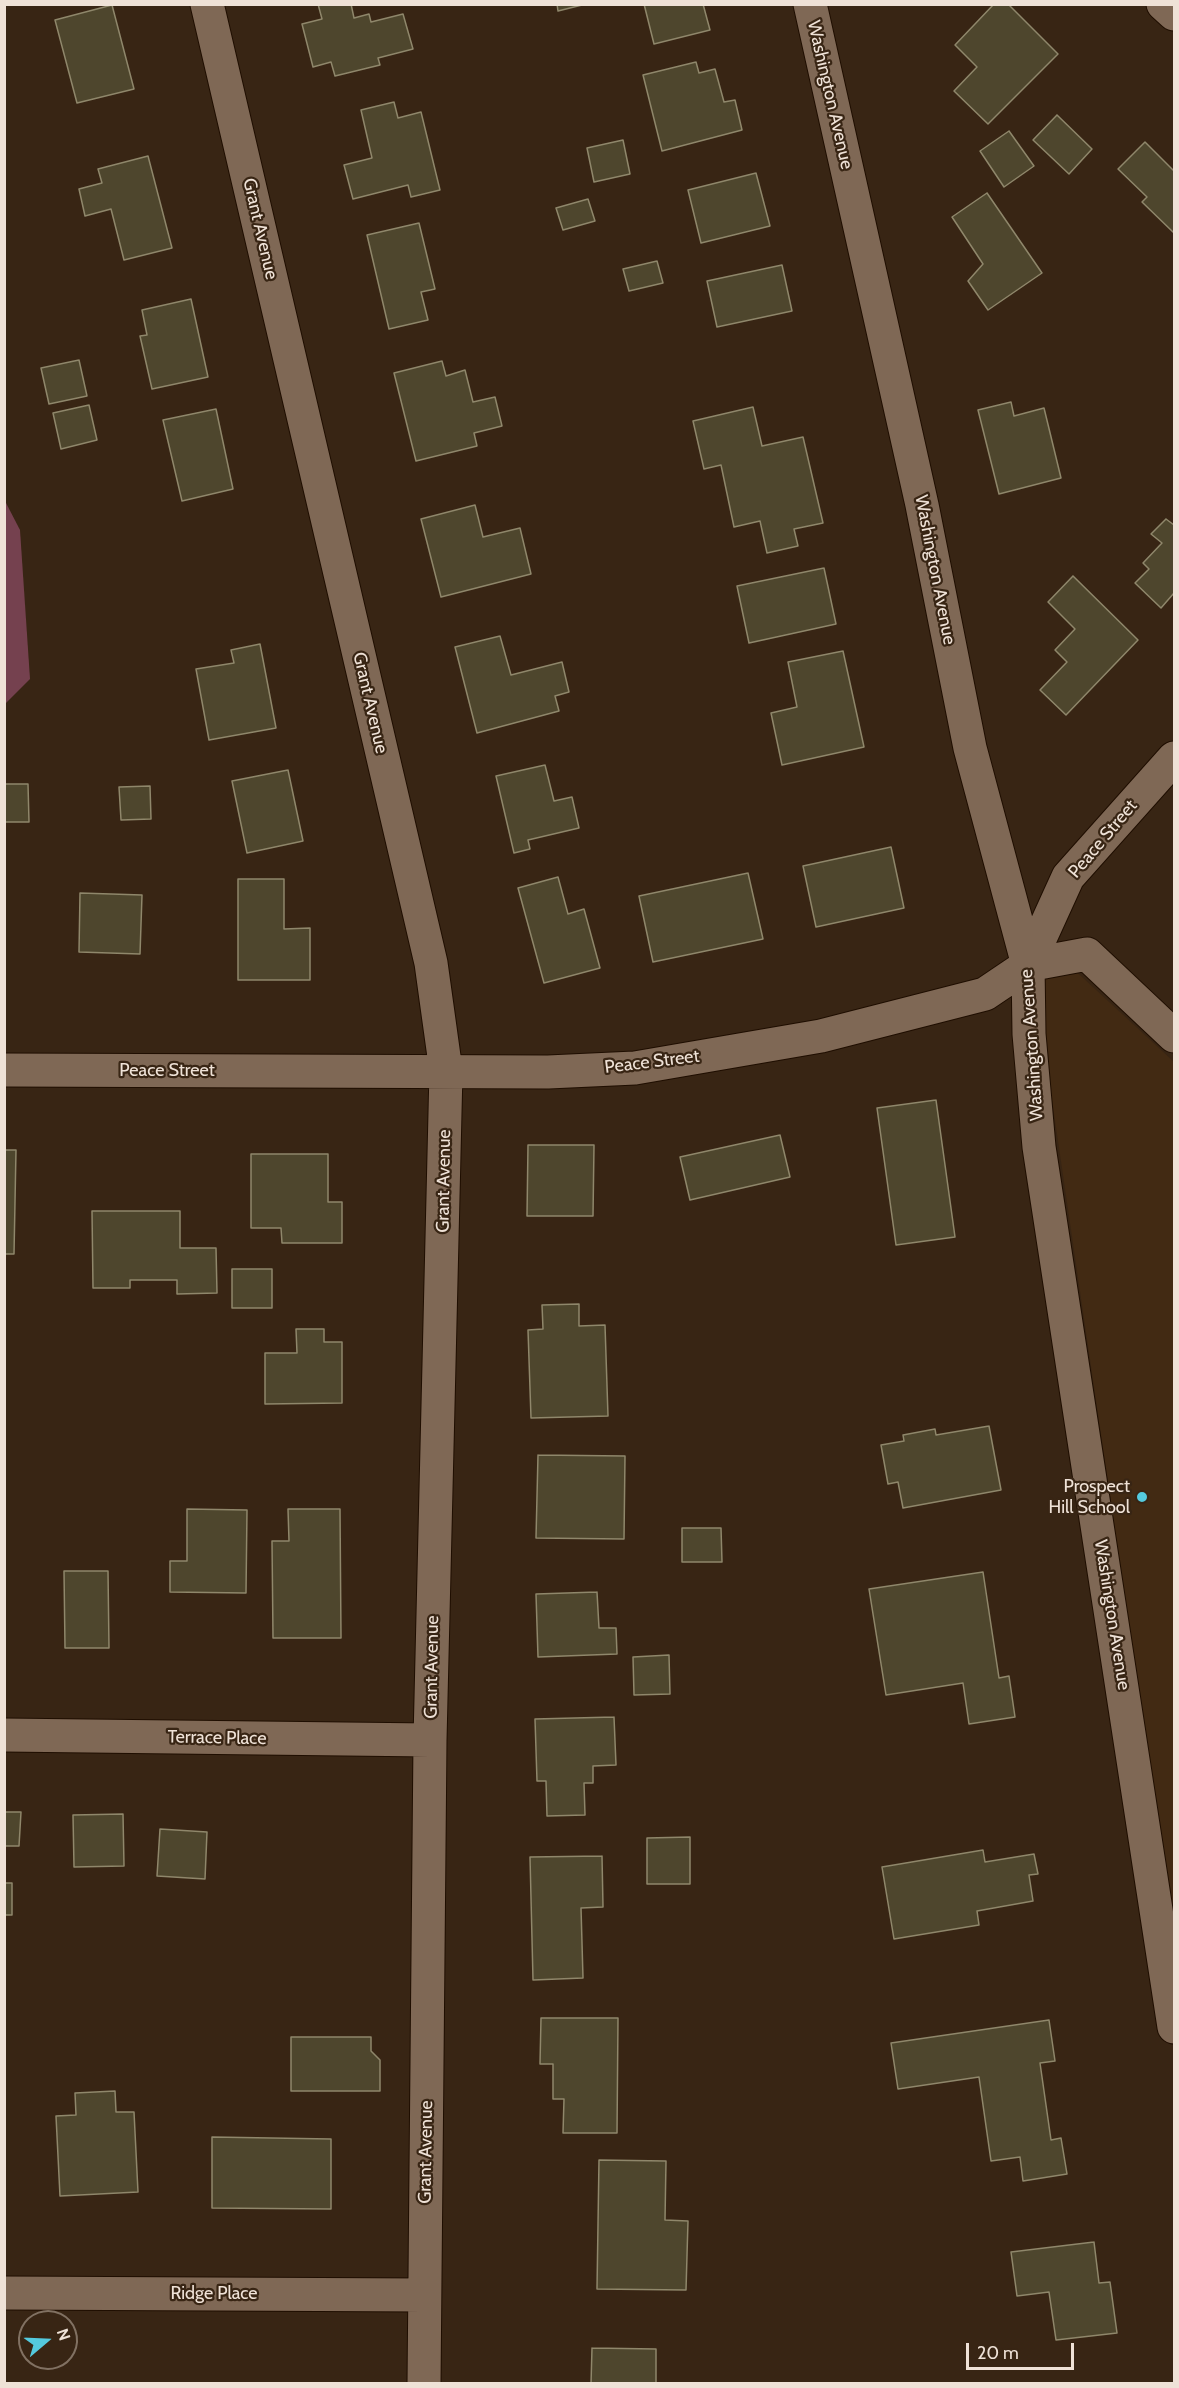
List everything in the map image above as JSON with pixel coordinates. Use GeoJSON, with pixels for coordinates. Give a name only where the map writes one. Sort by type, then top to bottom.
{"type":"FeatureCollection","features":[{"type":"Feature","properties":{"kind":"street","name":"Grant Avenue"},"geometry":{"type":"LineString","coordinates":[[207,4],[431,963],[447,1071],[430,1740],[424,2384]]}},
{"type":"Feature","properties":{"kind":"street","name":"Washington Avenue"},"geometry":{"type":"LineString","coordinates":[[810,4],[922,505],[970,748],[1028,965],[1029,1034],[1040,1147],[1174,2027]]}},
{"type":"Feature","properties":{"kind":"street"},"geometry":{"type":"LineString","coordinates":[[1163,4],[1174,14]]}},
{"type":"Feature","properties":{"kind":"street","name":"Peace Street"},"geometry":{"type":"LineString","coordinates":[[4,1070],[548,1072],[635,1068],[821,1036],[985,994],[1028,965],[1068,877],[1174,758]]}},
{"type":"Feature","properties":{"kind":"street"},"geometry":{"type":"LineString","coordinates":[[1028,965],[1087,954],[1174,1036]]}},
{"type":"Feature","properties":{"kind":"street","name":"Terrace Place"},"geometry":{"type":"LineString","coordinates":[[4,1735],[430,1740]]}},
{"type":"Feature","properties":{"kind":"street","name":"Ridge Place"},"geometry":{"type":"LineString","coordinates":[[4,2293],[424,2295]]}},
{"type":"Feature","properties":{"kind":"shaded area"},"geometry":{"type":"Polygon","coordinates":[[[5,501],[20,530],[30,679],[5,704],[5,501]]]}},
{"type":"Feature","properties":{"kind":"shaded area","name":"Prospect Hill School"},"geometry":{"type":"Polygon","coordinates":[[[1068,964],[1174,1062],[1174,1933],[1034,977],[1068,964]]]}},
{"type":"Feature","properties":{"kind":"building"},"geometry":{"type":"Polygon","coordinates":[[[318,4],[351,4],[354,18],[369,14],[371,22],[403,14],[413,49],[378,58],[380,65],[335,76],[331,62],[313,67],[302,24],[322,19],[318,4]]]}},
{"type":"Feature","properties":{"kind":"building"},"geometry":{"type":"Polygon","coordinates":[[[557,4],[586,4],[558,11],[557,4]]]}},
{"type":"Feature","properties":{"kind":"building"},"geometry":{"type":"Polygon","coordinates":[[[644,4],[703,4],[710,30],[654,44],[644,4]]]}},
{"type":"Feature","properties":{"kind":"building"},"geometry":{"type":"Polygon","coordinates":[[[994,4],[1008,4],[1058,54],[988,124],[954,91],[977,67],[955,45],[994,4]]]}},
{"type":"Feature","properties":{"kind":"building"},"geometry":{"type":"Polygon","coordinates":[[[112,5],[134,89],[77,103],[55,20],[112,5]]]}},
{"type":"Feature","properties":{"kind":"building"},"geometry":{"type":"Polygon","coordinates":[[[696,62],[699,73],[715,69],[724,102],[735,100],[742,130],[662,151],[643,75],[696,62]]]}},
{"type":"Feature","properties":{"kind":"building"},"geometry":{"type":"Polygon","coordinates":[[[394,102],[398,118],[421,112],[440,190],[411,197],[408,185],[353,199],[344,165],[372,158],[361,110],[394,102]]]}},
{"type":"Feature","properties":{"kind":"building"},"geometry":{"type":"Polygon","coordinates":[[[1057,115],[1092,149],[1069,174],[1033,140],[1057,115]]]}},
{"type":"Feature","properties":{"kind":"building"},"geometry":{"type":"Polygon","coordinates":[[[1009,131],[1034,166],[1004,187],[980,151],[1009,131]]]}},
{"type":"Feature","properties":{"kind":"building"},"geometry":{"type":"Polygon","coordinates":[[[623,140],[630,174],[594,182],[587,148],[623,140]]]}},
{"type":"Feature","properties":{"kind":"building"},"geometry":{"type":"Polygon","coordinates":[[[1145,142],[1174,171],[1174,233],[1142,202],[1147,197],[1118,169],[1145,142]]]}},
{"type":"Feature","properties":{"kind":"building"},"geometry":{"type":"Polygon","coordinates":[[[148,156],[172,248],[124,260],[111,209],[85,216],[79,189],[102,183],[98,169],[148,156]]]}},
{"type":"Feature","properties":{"kind":"building"},"geometry":{"type":"Polygon","coordinates":[[[756,173],[770,226],[701,243],[688,190],[756,173]]]}},
{"type":"Feature","properties":{"kind":"building"},"geometry":{"type":"Polygon","coordinates":[[[987,193],[1042,273],[988,310],[968,281],[983,264],[952,217],[987,193]]]}},
{"type":"Feature","properties":{"kind":"building"},"geometry":{"type":"Polygon","coordinates":[[[588,199],[595,221],[563,230],[556,208],[588,199]]]}},
{"type":"Feature","properties":{"kind":"building"},"geometry":{"type":"Polygon","coordinates":[[[419,223],[435,289],[421,292],[428,320],[389,329],[367,235],[419,223]]]}},
{"type":"Feature","properties":{"kind":"building"},"geometry":{"type":"Polygon","coordinates":[[[657,261],[663,283],[629,291],[623,269],[657,261]]]}},
{"type":"Feature","properties":{"kind":"building"},"geometry":{"type":"Polygon","coordinates":[[[782,265],[792,311],[717,327],[707,281],[782,265]]]}},
{"type":"Feature","properties":{"kind":"building"},"geometry":{"type":"Polygon","coordinates":[[[191,299],[208,377],[152,389],[140,336],[147,335],[142,310],[191,299]]]}},
{"type":"Feature","properties":{"kind":"building"},"geometry":{"type":"Polygon","coordinates":[[[79,360],[87,396],[49,404],[41,368],[79,360]]]}},
{"type":"Feature","properties":{"kind":"building"},"geometry":{"type":"Polygon","coordinates":[[[442,361],[446,376],[465,370],[473,402],[495,397],[502,426],[474,433],[477,446],[416,461],[394,373],[442,361]]]}},
{"type":"Feature","properties":{"kind":"building"},"geometry":{"type":"Polygon","coordinates":[[[1011,402],[1014,416],[1044,408],[1061,478],[999,494],[978,410],[1011,402]]]}},
{"type":"Feature","properties":{"kind":"building"},"geometry":{"type":"Polygon","coordinates":[[[89,405],[97,440],[61,449],[53,413],[89,405]]]}},
{"type":"Feature","properties":{"kind":"building"},"geometry":{"type":"Polygon","coordinates":[[[753,407],[762,446],[803,437],[823,523],[794,529],[798,546],[767,553],[760,521],[734,527],[721,465],[704,469],[693,421],[753,407]]]}},
{"type":"Feature","properties":{"kind":"building"},"geometry":{"type":"Polygon","coordinates":[[[216,409],[233,489],[182,501],[163,420],[216,409]]]}},
{"type":"Feature","properties":{"kind":"building"},"geometry":{"type":"Polygon","coordinates":[[[475,505],[483,537],[520,528],[531,574],[441,597],[421,519],[475,505]]]}},
{"type":"Feature","properties":{"kind":"building"},"geometry":{"type":"Polygon","coordinates":[[[1166,519],[1174,525],[1174,593],[1161,608],[1135,583],[1149,569],[1143,563],[1162,543],[1151,534],[1166,519]]]}},
{"type":"Feature","properties":{"kind":"building"},"geometry":{"type":"Polygon","coordinates":[[[824,568],[836,624],[749,643],[737,586],[824,568]]]}},
{"type":"Feature","properties":{"kind":"building"},"geometry":{"type":"Polygon","coordinates":[[[1073,576],[1138,640],[1066,715],[1040,690],[1067,662],[1055,650],[1075,629],[1048,602],[1073,576]]]}},
{"type":"Feature","properties":{"kind":"building"},"geometry":{"type":"Polygon","coordinates":[[[500,636],[511,675],[562,662],[569,692],[555,696],[559,711],[477,733],[455,647],[500,636]]]}},
{"type":"Feature","properties":{"kind":"building"},"geometry":{"type":"Polygon","coordinates":[[[260,644],[276,728],[209,740],[196,669],[234,663],[231,650],[260,644]]]}},
{"type":"Feature","properties":{"kind":"building"},"geometry":{"type":"Polygon","coordinates":[[[843,651],[864,747],[782,765],[771,713],[797,707],[788,662],[843,651]]]}},
{"type":"Feature","properties":{"kind":"building"},"geometry":{"type":"Polygon","coordinates":[[[545,765],[554,801],[572,797],[579,828],[528,840],[530,849],[514,853],[496,776],[545,765]]]}},
{"type":"Feature","properties":{"kind":"building"},"geometry":{"type":"Polygon","coordinates":[[[288,770],[303,841],[247,853],[232,781],[288,770]]]}},
{"type":"Feature","properties":{"kind":"building"},"geometry":{"type":"Polygon","coordinates":[[[4,784],[28,784],[29,822],[4,822],[4,784]]]}},
{"type":"Feature","properties":{"kind":"building"},"geometry":{"type":"Polygon","coordinates":[[[150,786],[151,819],[121,820],[119,787],[150,786]]]}},
{"type":"Feature","properties":{"kind":"building"},"geometry":{"type":"Polygon","coordinates":[[[891,847],[904,908],[816,927],[803,866],[891,847]]]}},
{"type":"Feature","properties":{"kind":"building"},"geometry":{"type":"Polygon","coordinates":[[[748,873],[763,939],[653,962],[639,896],[748,873]]]}},
{"type":"Feature","properties":{"kind":"building"},"geometry":{"type":"Polygon","coordinates":[[[558,877],[568,914],[584,909],[600,968],[544,983],[518,888],[558,877]]]}},
{"type":"Feature","properties":{"kind":"building"},"geometry":{"type":"Polygon","coordinates":[[[238,879],[284,879],[284,929],[310,928],[310,980],[238,980],[238,879]]]}},
{"type":"Feature","properties":{"kind":"building"},"geometry":{"type":"Polygon","coordinates":[[[80,893],[142,895],[140,954],[79,952],[80,893]]]}},
{"type":"Feature","properties":{"kind":"building"},"geometry":{"type":"Polygon","coordinates":[[[936,1100],[955,1237],[896,1245],[877,1108],[936,1100]]]}},
{"type":"Feature","properties":{"kind":"building"},"geometry":{"type":"Polygon","coordinates":[[[780,1135],[790,1177],[690,1200],[680,1157],[780,1135]]]}},
{"type":"Feature","properties":{"kind":"building"},"geometry":{"type":"Polygon","coordinates":[[[528,1145],[594,1145],[593,1216],[527,1216],[528,1145]]]}},
{"type":"Feature","properties":{"kind":"building"},"geometry":{"type":"Polygon","coordinates":[[[4,1150],[16,1150],[14,1254],[4,1254],[4,1150]]]}},
{"type":"Feature","properties":{"kind":"building"},"geometry":{"type":"Polygon","coordinates":[[[251,1154],[328,1154],[328,1202],[342,1202],[342,1243],[282,1243],[281,1228],[251,1228],[251,1154]]]}},
{"type":"Feature","properties":{"kind":"building"},"geometry":{"type":"Polygon","coordinates":[[[92,1211],[180,1211],[180,1248],[216,1248],[217,1293],[177,1294],[177,1280],[130,1280],[130,1288],[93,1288],[92,1211]]]}},
{"type":"Feature","properties":{"kind":"building"},"geometry":{"type":"Polygon","coordinates":[[[232,1269],[272,1269],[272,1308],[232,1308],[232,1269]]]}},
{"type":"Feature","properties":{"kind":"building"},"geometry":{"type":"Polygon","coordinates":[[[579,1304],[579,1326],[605,1325],[608,1416],[531,1418],[528,1330],[543,1329],[542,1305],[579,1304]]]}},
{"type":"Feature","properties":{"kind":"building"},"geometry":{"type":"Polygon","coordinates":[[[296,1329],[324,1329],[324,1342],[342,1342],[342,1403],[265,1404],[265,1353],[297,1353],[296,1329]]]}},
{"type":"Feature","properties":{"kind":"building"},"geometry":{"type":"Polygon","coordinates":[[[989,1426],[1001,1490],[903,1508],[898,1482],[888,1484],[881,1445],[904,1441],[903,1435],[935,1429],[936,1435],[989,1426]]]}},
{"type":"Feature","properties":{"kind":"building"},"geometry":{"type":"Polygon","coordinates":[[[538,1455],[625,1456],[624,1539],[536,1538],[538,1455]]]}},
{"type":"Feature","properties":{"kind":"building"},"geometry":{"type":"Polygon","coordinates":[[[187,1509],[247,1510],[246,1593],[170,1592],[170,1561],[187,1561],[187,1509]]]}},
{"type":"Feature","properties":{"kind":"building"},"geometry":{"type":"Polygon","coordinates":[[[288,1509],[340,1509],[341,1638],[273,1638],[272,1541],[289,1541],[288,1509]]]}},
{"type":"Feature","properties":{"kind":"building"},"geometry":{"type":"Polygon","coordinates":[[[682,1528],[721,1528],[722,1562],[682,1562],[682,1528]]]}},
{"type":"Feature","properties":{"kind":"building"},"geometry":{"type":"Polygon","coordinates":[[[64,1571],[108,1571],[109,1648],[65,1648],[64,1571]]]}},
{"type":"Feature","properties":{"kind":"building"},"geometry":{"type":"Polygon","coordinates":[[[983,1572],[999,1678],[1009,1676],[1015,1717],[969,1724],[963,1683],[886,1695],[869,1589],[983,1572]]]}},
{"type":"Feature","properties":{"kind":"building"},"geometry":{"type":"Polygon","coordinates":[[[597,1592],[599,1628],[616,1628],[617,1654],[538,1657],[536,1594],[597,1592]]]}},
{"type":"Feature","properties":{"kind":"building"},"geometry":{"type":"Polygon","coordinates":[[[669,1655],[670,1694],[634,1695],[633,1657],[669,1655]]]}},
{"type":"Feature","properties":{"kind":"building"},"geometry":{"type":"Polygon","coordinates":[[[614,1717],[616,1765],[593,1766],[593,1783],[584,1783],[585,1815],[547,1816],[546,1781],[537,1781],[535,1719],[614,1717]]]}},
{"type":"Feature","properties":{"kind":"building"},"geometry":{"type":"Polygon","coordinates":[[[4,1812],[21,1812],[19,1846],[4,1846],[4,1812]]]}},
{"type":"Feature","properties":{"kind":"building"},"geometry":{"type":"Polygon","coordinates":[[[123,1814],[124,1866],[74,1867],[73,1815],[123,1814]]]}},
{"type":"Feature","properties":{"kind":"building"},"geometry":{"type":"Polygon","coordinates":[[[160,1829],[207,1832],[205,1879],[157,1876],[160,1829]]]}},
{"type":"Feature","properties":{"kind":"building"},"geometry":{"type":"Polygon","coordinates":[[[690,1837],[690,1884],[647,1884],[647,1838],[690,1837]]]}},
{"type":"Feature","properties":{"kind":"building"},"geometry":{"type":"Polygon","coordinates":[[[983,1850],[985,1862],[1034,1854],[1038,1874],[1029,1875],[1033,1901],[977,1911],[979,1925],[894,1939],[882,1867],[983,1850]]]}},
{"type":"Feature","properties":{"kind":"building"},"geometry":{"type":"Polygon","coordinates":[[[602,1856],[603,1907],[581,1908],[583,1978],[533,1980],[530,1857],[602,1856]]]}},
{"type":"Feature","properties":{"kind":"building"},"geometry":{"type":"Polygon","coordinates":[[[4,1883],[12,1883],[12,1915],[4,1915],[4,1883]]]}},
{"type":"Feature","properties":{"kind":"building"},"geometry":{"type":"Polygon","coordinates":[[[541,2018],[618,2018],[617,2133],[563,2133],[564,2099],[553,2099],[553,2064],[540,2064],[541,2018]]]}},
{"type":"Feature","properties":{"kind":"building"},"geometry":{"type":"Polygon","coordinates":[[[1049,2020],[1055,2061],[1040,2063],[1051,2140],[1061,2138],[1067,2174],[1023,2181],[1020,2157],[991,2161],[979,2077],[898,2089],[891,2043],[1049,2020]]]}},
{"type":"Feature","properties":{"kind":"building"},"geometry":{"type":"Polygon","coordinates":[[[291,2037],[371,2037],[371,2051],[380,2060],[380,2091],[291,2091],[291,2037]]]}},
{"type":"Feature","properties":{"kind":"building"},"geometry":{"type":"Polygon","coordinates":[[[115,2091],[116,2112],[134,2112],[138,2192],[60,2196],[56,2116],[76,2115],[75,2093],[115,2091]]]}},
{"type":"Feature","properties":{"kind":"building"},"geometry":{"type":"Polygon","coordinates":[[[212,2137],[331,2139],[331,2209],[212,2208],[212,2137]]]}},
{"type":"Feature","properties":{"kind":"building"},"geometry":{"type":"Polygon","coordinates":[[[599,2160],[666,2161],[665,2220],[688,2221],[686,2290],[597,2289],[599,2160]]]}},
{"type":"Feature","properties":{"kind":"building"},"geometry":{"type":"Polygon","coordinates":[[[1094,2242],[1099,2283],[1110,2282],[1117,2333],[1056,2340],[1049,2292],[1017,2296],[1011,2252],[1094,2242]]]}},
{"type":"Feature","properties":{"kind":"building"},"geometry":{"type":"Polygon","coordinates":[[[592,2348],[656,2349],[656,2384],[591,2384],[592,2348]]]}},
{"type":"Feature","properties":{"kind":"place","name":"Prospect Hill School"},"geometry":{"type":"Point","coordinates":[1142,1497]}}]}
